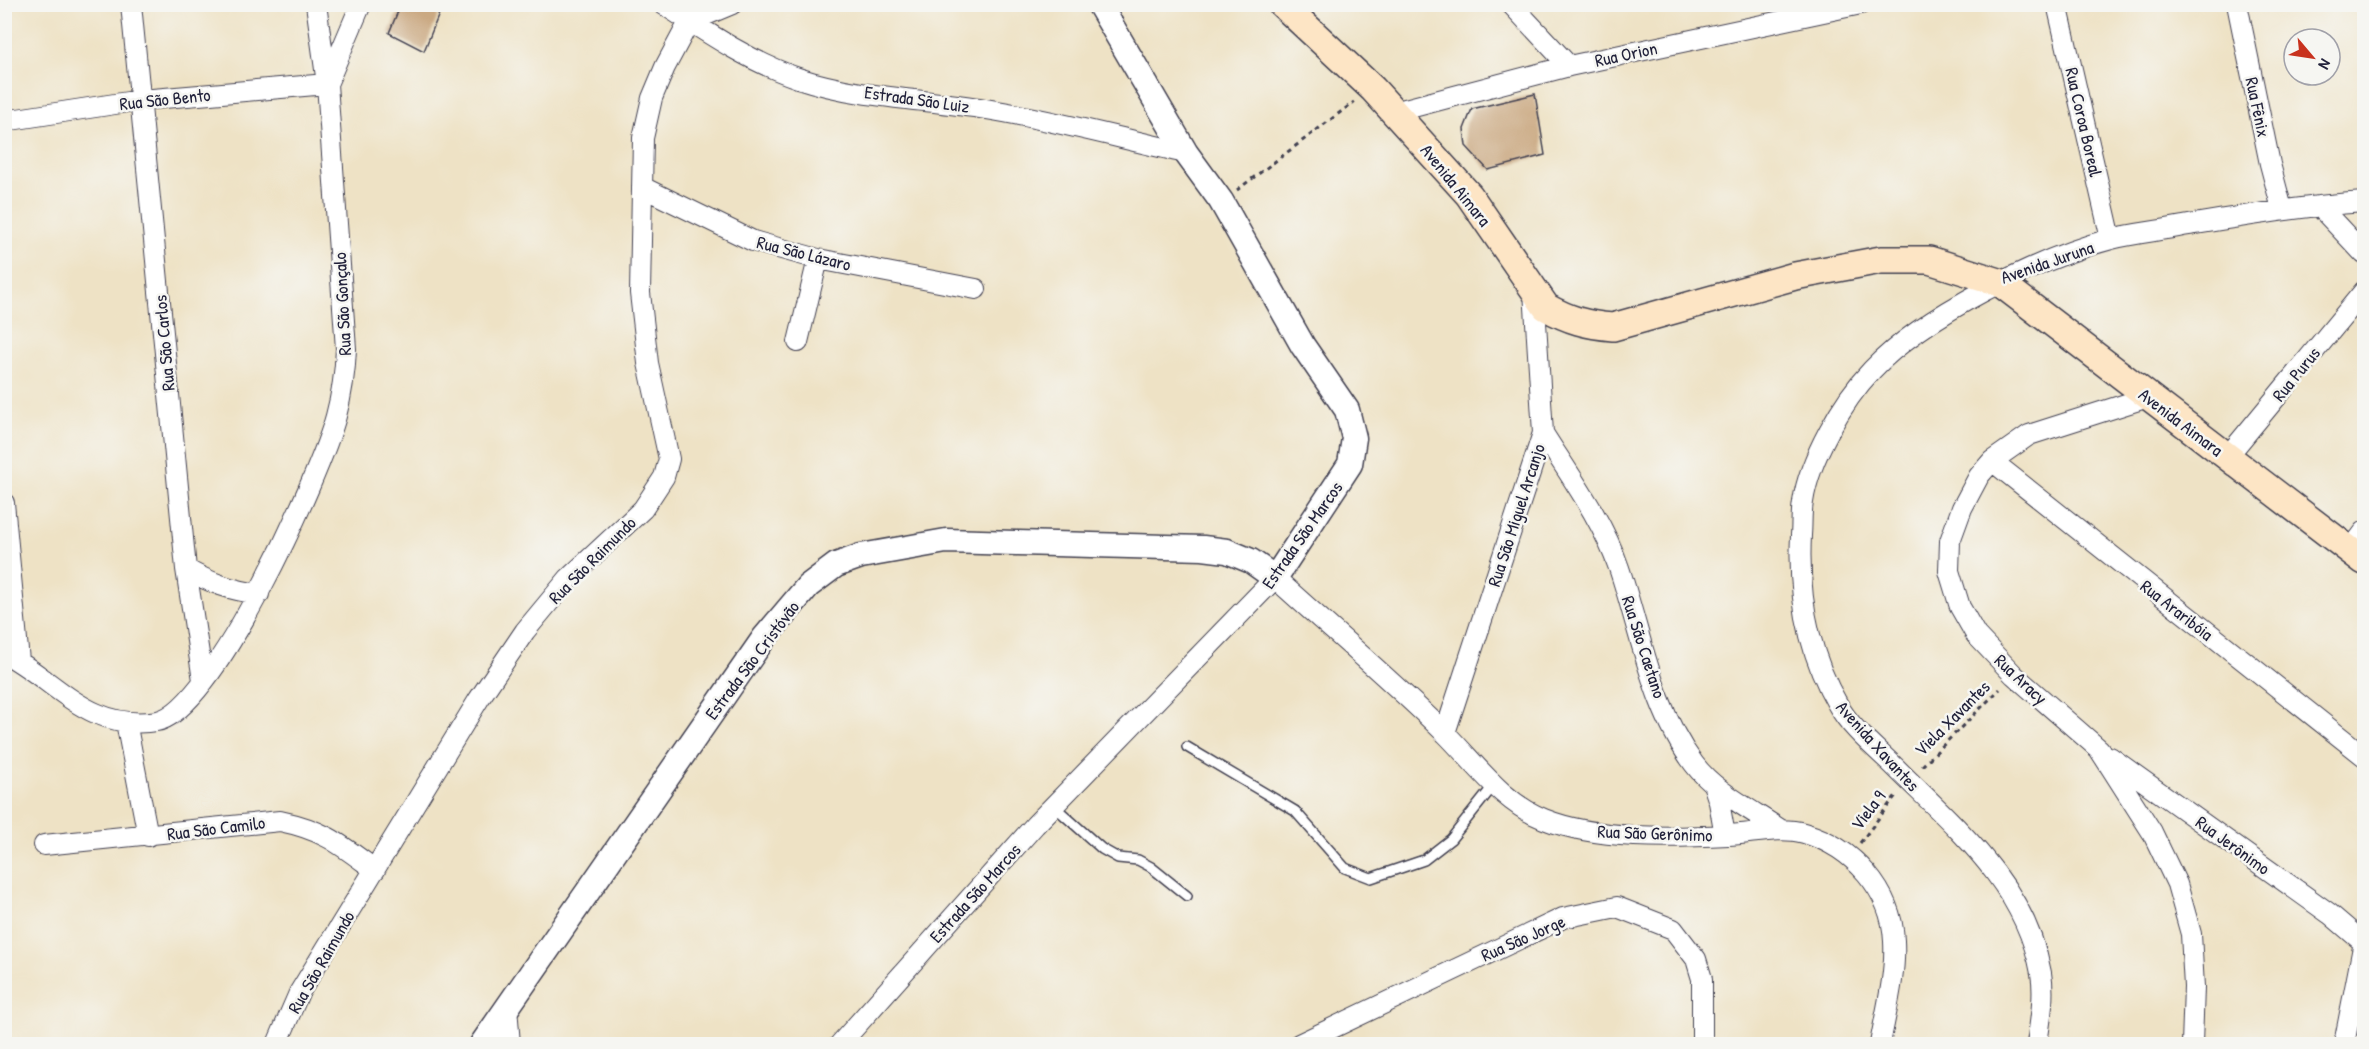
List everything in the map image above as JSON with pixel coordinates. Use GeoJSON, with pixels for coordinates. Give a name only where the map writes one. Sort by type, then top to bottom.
{"type":"FeatureCollection","features":[{"type":"Feature","properties":{"kind":"main road","name":"Avenida Aimara"},"geometry":{"type":"LineString","coordinates":[[1282,4],[1373,89],[1469,195],[1534,291]]}},
{"type":"Feature","properties":{"kind":"main road","name":"Avenida Juruna"},"geometry":{"type":"LineString","coordinates":[[1534,291],[1546,307],[1563,317],[1584,325],[1613,327],[1795,276],[1881,260],[1929,260],[1999,282]]}},
{"type":"Feature","properties":{"kind":"main road","name":"Avenida Aimara"},"geometry":{"type":"LineString","coordinates":[[1999,282],[2228,457],[2360,548]]}},
{"type":"Feature","properties":{"kind":"street","name":"Rua São Carlos"},"geometry":{"type":"LineString","coordinates":[[132,4],[186,569],[203,680]]}},
{"type":"Feature","properties":{"kind":"street"},"geometry":{"type":"LineString","coordinates":[[316,4],[327,84]]}},
{"type":"Feature","properties":{"kind":"street","name":"Rua São Gonçalo"},"geometry":{"type":"LineString","coordinates":[[12,657],[64,696],[94,714],[126,722],[160,721],[190,697],[228,646],[259,594],[316,472],[336,418],[344,385],[346,349],[327,84],[361,4]]}},
{"type":"Feature","properties":{"kind":"street","name":"Estrada São Luiz"},"geometry":{"type":"LineString","coordinates":[[663,4],[755,61],[799,78],[839,89],[986,109],[1080,126],[1186,153]]}},
{"type":"Feature","properties":{"kind":"street"},"geometry":{"type":"LineString","coordinates":[[689,22],[732,4]]}},
{"type":"Feature","properties":{"kind":"street","name":"Estrada São Marcos"},"geometry":{"type":"LineString","coordinates":[[840,1044],[1054,806],[1275,578],[1350,464],[1354,438],[1347,410],[1303,346],[1221,201],[1186,153],[1099,4]]}},
{"type":"Feature","properties":{"kind":"street"},"geometry":{"type":"LineString","coordinates":[[1511,4],[1569,66]]}},
{"type":"Feature","properties":{"kind":"street","name":"Rua Orion"},"geometry":{"type":"LineString","coordinates":[[1394,112],[1569,66],[1861,4]]}},
{"type":"Feature","properties":{"kind":"street","name":"Rua Coroa Boreal"},"geometry":{"type":"LineString","coordinates":[[2057,4],[2111,239]]}},
{"type":"Feature","properties":{"kind":"street","name":"Rua Fênix"},"geometry":{"type":"LineString","coordinates":[[2238,4],[2270,164],[2282,209]]}},
{"type":"Feature","properties":{"kind":"street","name":"Rua São Raimundo"},"geometry":{"type":"LineString","coordinates":[[277,1044],[299,993],[479,699],[525,631],[569,578],[643,509],[664,477],[669,459],[648,363],[640,293],[643,138],[652,98],[665,66],[689,22]]}},
{"type":"Feature","properties":{"kind":"street","name":"Rua São Bento"},"geometry":{"type":"LineString","coordinates":[[4,121],[141,100],[327,84]]}},
{"type":"Feature","properties":{"kind":"street","name":"Rua São Lázaro"},"geometry":{"type":"LineString","coordinates":[[642,188],[729,232],[818,259],[976,289]]}},
{"type":"Feature","properties":{"kind":"street","name":"Avenida Juruna"},"geometry":{"type":"LineString","coordinates":[[1999,282],[2111,239],[2282,209],[2364,202]]}},
{"type":"Feature","properties":{"kind":"street"},"geometry":{"type":"LineString","coordinates":[[2319,206],[2364,254]]}},
{"type":"Feature","properties":{"kind":"street"},"geometry":{"type":"LineString","coordinates":[[798,342],[818,259]]}},
{"type":"Feature","properties":{"kind":"street","name":"Avenida Xavantes"},"geometry":{"type":"LineString","coordinates":[[1999,282],[1916,332],[1871,370],[1844,406],[1819,451],[1803,500],[1800,562],[1807,630],[1818,666],[1840,709],[1991,867],[2014,898],[2030,930],[2041,976],[2041,1017],[2037,1044]]}},
{"type":"Feature","properties":{"kind":"street","name":"Rua São Miguel Arcanjo"},"geometry":{"type":"LineString","coordinates":[[1445,733],[1543,433],[1534,291]]}},
{"type":"Feature","properties":{"kind":"street","name":"Rua Purus"},"geometry":{"type":"LineString","coordinates":[[2228,457],[2364,291]]}},
{"type":"Feature","properties":{"kind":"street","name":"Rua Aracy"},"geometry":{"type":"LineString","coordinates":[[2148,397],[2030,435],[1992,461],[1978,476],[1962,508],[1950,541],[1949,571],[1960,607],[1976,635],[2014,675],[2099,749],[2152,832],[2177,884],[2191,934],[2194,987],[2192,1044]]}},
{"type":"Feature","properties":{"kind":"street","name":"Rua São Caetano"},"geometry":{"type":"LineString","coordinates":[[1543,433],[1594,513],[1618,566],[1666,716],[1694,764],[1713,784],[1781,830]]}},
{"type":"Feature","properties":{"kind":"street","name":"Rua Araribóia"},"geometry":{"type":"LineString","coordinates":[[1992,461],[2364,756]]}},
{"type":"Feature","properties":{"kind":"street"},"geometry":{"type":"LineString","coordinates":[[4,503],[12,657]]}},
{"type":"Feature","properties":{"kind":"street","name":"Estrada São Cristóvão"},"geometry":{"type":"LineString","coordinates":[[482,1044],[764,638],[808,586],[836,565],[861,556],[946,541],[1088,543],[1227,551],[1251,561],[1275,578]]}},
{"type":"Feature","properties":{"kind":"street"},"geometry":{"type":"LineString","coordinates":[[186,569],[209,582],[234,590],[259,594]]}},
{"type":"Feature","properties":{"kind":"street","name":"Rua São Gerônimo"},"geometry":{"type":"LineString","coordinates":[[1275,578],[1445,733],[1516,804],[1543,819],[1610,835],[1725,835],[1781,830],[1805,834],[1849,857],[1870,876],[1887,906],[1894,941],[1892,977],[1880,1044]]}},
{"type":"Feature","properties":{"kind":"street"},"geometry":{"type":"LineString","coordinates":[[126,722],[148,836]]}},
{"type":"Feature","properties":{"kind":"street","name":"Rua Jerônimo"},"geometry":{"type":"LineString","coordinates":[[2099,749],[2330,915],[2364,943]]}},
{"type":"Feature","properties":{"kind":"street"},"geometry":{"type":"LineString","coordinates":[[1713,784],[1725,835]]}},
{"type":"Feature","properties":{"kind":"street","name":"Rua São Camilo"},"geometry":{"type":"LineString","coordinates":[[44,845],[280,821],[308,827],[327,835],[375,870]]}},
{"type":"Feature","properties":{"kind":"street","name":"Rua São Jorge"},"geometry":{"type":"LineString","coordinates":[[1299,1044],[1563,918],[1617,907],[1673,929],[1696,959],[1702,979],[1702,1044]]}},
{"type":"Feature","properties":{"kind":"street"},"geometry":{"type":"LineString","coordinates":[[2344,1044],[2364,943]]}},
{"type":"Feature","properties":{"kind":"street"},"geometry":{"type":"LineString","coordinates":[[507,1007],[510,1044]]}},
{"type":"Feature","properties":{"kind":"lane"},"geometry":{"type":"LineString","coordinates":[[1187,747],[1295,811],[1345,868],[1371,878],[1424,860],[1451,839],[1494,784]]}},
{"type":"Feature","properties":{"kind":"lane"},"geometry":{"type":"LineString","coordinates":[[1054,806],[1102,849],[1118,858],[1138,860],[1151,867],[1187,897]]}},
{"type":"Feature","properties":{"kind":"path"},"geometry":{"type":"LineString","coordinates":[[1221,201],[1373,89]]}},
{"type":"Feature","properties":{"kind":"path","name":"Viela Xavantes"},"geometry":{"type":"LineString","coordinates":[[1908,780],[2014,675]]}},
{"type":"Feature","properties":{"kind":"path","name":"Viela 9"},"geometry":{"type":"LineString","coordinates":[[1849,857],[1908,780]]}},
{"type":"Feature","properties":{"kind":"building"},"geometry":{"type":"Polygon","coordinates":[[[401,4],[443,4],[424,51],[389,33],[401,4]]]}},
{"type":"Feature","properties":{"kind":"building"},"geometry":{"type":"Polygon","coordinates":[[[1535,94],[1545,155],[1488,170],[1466,146],[1464,129],[1472,109],[1535,94]]]}}]}
